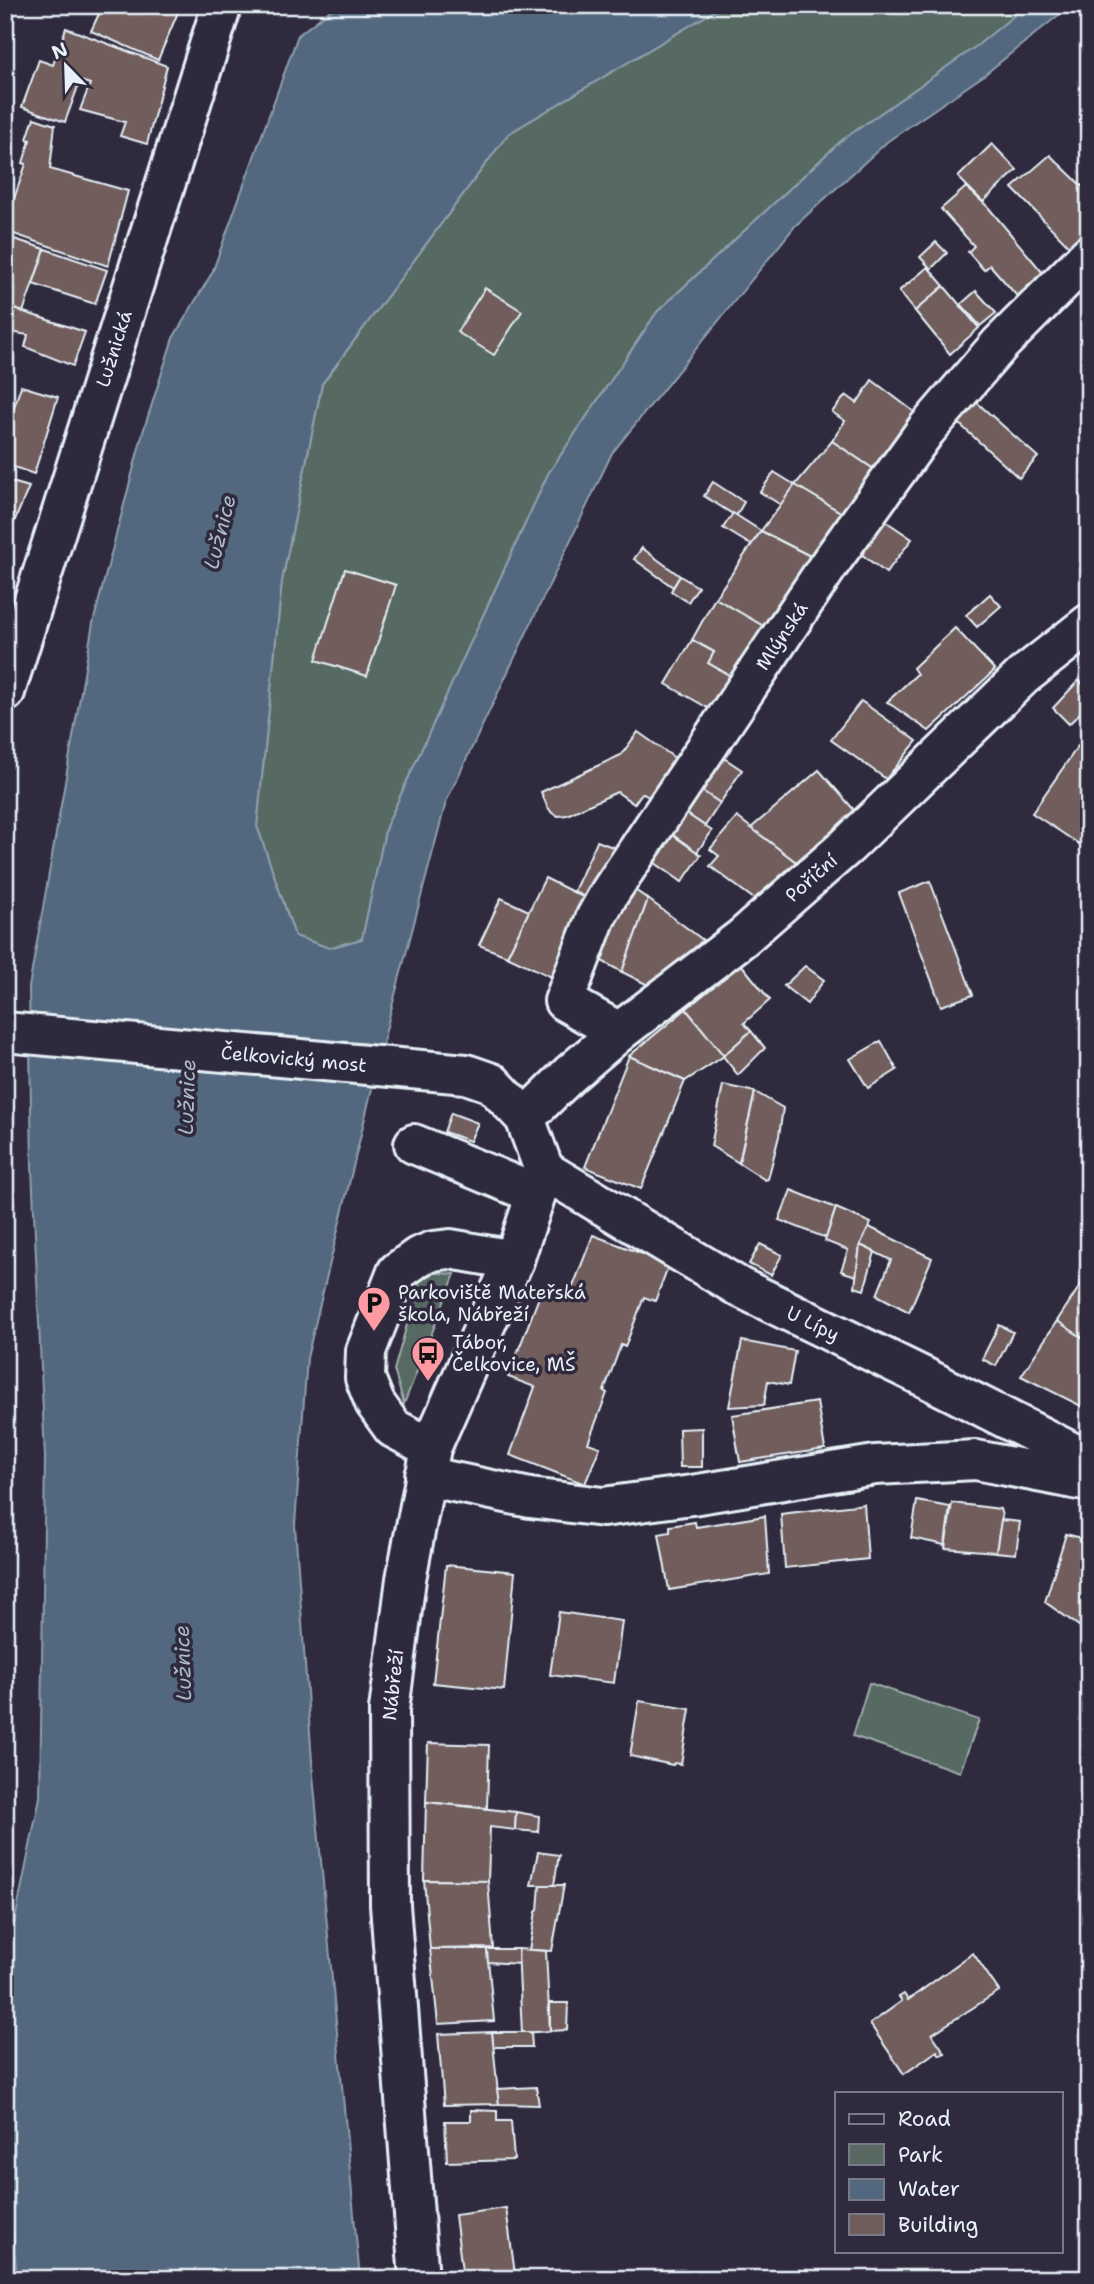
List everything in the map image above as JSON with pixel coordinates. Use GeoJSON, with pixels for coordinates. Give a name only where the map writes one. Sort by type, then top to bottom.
{"type":"FeatureCollection","features":[{"type":"Feature","properties":{"kind":"street","name":"Lužnická"},"geometry":{"type":"LineString","coordinates":[[5,692],[222,5]]}},
{"type":"Feature","properties":{"kind":"street","name":"Mlýnská"},"geometry":{"type":"LineString","coordinates":[[619,1031],[564,1001],[596,916],[610,892],[830,563],[926,430],[999,344],[1089,255]]}},
{"type":"Feature","properties":{"kind":"street","name":"Poříční"},"geometry":{"type":"LineString","coordinates":[[525,1118],[619,1031],[742,938],[847,846],[1023,676],[1089,624]]}},
{"type":"Feature","properties":{"kind":"street","name":"Čelkovický most"},"geometry":{"type":"LineString","coordinates":[[5,1032],[466,1073],[492,1083],[525,1118]]}},
{"type":"Feature","properties":{"kind":"street"},"geometry":{"type":"LineString","coordinates":[[525,1118],[540,1182]]}},
{"type":"Feature","properties":{"kind":"street","name":"U Lípy"},"geometry":{"type":"LineString","coordinates":[[414,1144],[540,1182],[739,1287],[1089,1461]]}},
{"type":"Feature","properties":{"kind":"street","name":"Nábřeží"},"geometry":{"type":"LineString","coordinates":[[419,2279],[390,1905],[389,1710],[406,1579],[428,1462],[514,1260],[540,1182]]}},
{"type":"Feature","properties":{"kind":"street"},"geometry":{"type":"LineString","coordinates":[[514,1260],[450,1249],[433,1251],[418,1257],[397,1272],[366,1351],[365,1378],[375,1403],[393,1428],[428,1462],[530,1498],[603,1507],[875,1465],[976,1460],[1089,1482]]}},
{"type":"Feature","properties":{"kind":"green space"},"geometry":{"type":"Polygon","coordinates":[[[724,5],[1027,5],[978,45],[841,141],[657,312],[548,474],[386,827],[362,939],[329,948],[295,936],[257,826],[282,581],[322,384],[508,134],[724,5]]]}},
{"type":"Feature","properties":{"kind":"green space"},"geometry":{"type":"Polygon","coordinates":[[[422,1272],[455,1274],[404,1404],[394,1370],[422,1272]]]}},
{"type":"Feature","properties":{"kind":"green space"},"geometry":{"type":"Polygon","coordinates":[[[869,1683],[979,1720],[960,1772],[853,1736],[869,1683]]]}},
{"type":"Feature","properties":{"kind":"water","name":"Lužnice"},"geometry":{"type":"Polygon","coordinates":[[[337,5],[724,5],[508,134],[322,384],[282,581],[257,826],[295,936],[329,948],[362,939],[386,827],[548,474],[657,312],[841,141],[978,45],[1027,5],[1071,5],[983,76],[888,141],[795,226],[612,453],[446,802],[390,1014],[307,1358],[295,1525],[313,1775],[360,2279],[17,2279],[6,2164],[11,1939],[40,1797],[45,1458],[32,1168],[29,987],[93,623],[143,432],[173,338],[212,273],[298,35],[337,5]]]}},
{"type":"Feature","properties":{"kind":"building"},"geometry":{"type":"Polygon","coordinates":[[[103,5],[181,5],[158,60],[91,31],[103,5]]]}},
{"type":"Feature","properties":{"kind":"building"},"geometry":{"type":"Polygon","coordinates":[[[66,28],[167,66],[147,144],[120,136],[125,122],[80,110],[90,84],[80,81],[65,122],[22,107],[39,60],[53,65],[66,28]]]}},
{"type":"Feature","properties":{"kind":"building"},"geometry":{"type":"Polygon","coordinates":[[[34,118],[55,125],[50,169],[128,191],[108,266],[5,231],[26,164],[23,163],[30,140],[27,139],[34,118]]]}},
{"type":"Feature","properties":{"kind":"building"},"geometry":{"type":"Polygon","coordinates":[[[992,144],[1017,170],[983,202],[958,177],[992,144]]]}},
{"type":"Feature","properties":{"kind":"building"},"geometry":{"type":"Polygon","coordinates":[[[1050,155],[1089,193],[1089,235],[1072,249],[1012,188],[1050,155]]]}},
{"type":"Feature","properties":{"kind":"building"},"geometry":{"type":"Polygon","coordinates":[[[966,187],[988,207],[1043,273],[1017,296],[990,265],[984,270],[968,252],[974,246],[941,209],[966,187]]]}},
{"type":"Feature","properties":{"kind":"building"},"geometry":{"type":"Polygon","coordinates":[[[5,236],[45,249],[23,312],[5,306],[5,236]]]}},
{"type":"Feature","properties":{"kind":"building"},"geometry":{"type":"Polygon","coordinates":[[[936,242],[947,253],[931,269],[920,257],[936,242]]]}},
{"type":"Feature","properties":{"kind":"building"},"geometry":{"type":"Polygon","coordinates":[[[45,249],[107,270],[95,304],[33,284],[45,249]]]}},
{"type":"Feature","properties":{"kind":"building"},"geometry":{"type":"Polygon","coordinates":[[[928,267],[944,286],[915,311],[899,291],[928,267]]]}},
{"type":"Feature","properties":{"kind":"building"},"geometry":{"type":"Polygon","coordinates":[[[944,286],[979,328],[950,354],[915,311],[944,286]]]}},
{"type":"Feature","properties":{"kind":"building"},"geometry":{"type":"Polygon","coordinates":[[[485,288],[522,311],[494,355],[457,332],[485,288]]]}},
{"type":"Feature","properties":{"kind":"building"},"geometry":{"type":"Polygon","coordinates":[[[976,291],[996,313],[980,326],[961,304],[976,291]]]}},
{"type":"Feature","properties":{"kind":"building"},"geometry":{"type":"Polygon","coordinates":[[[5,306],[85,332],[73,366],[25,347],[28,335],[5,331],[5,306]]]}},
{"type":"Feature","properties":{"kind":"building"},"geometry":{"type":"Polygon","coordinates":[[[872,380],[917,414],[875,470],[832,441],[845,421],[832,412],[846,395],[857,403],[872,380]]]}},
{"type":"Feature","properties":{"kind":"building"},"geometry":{"type":"Polygon","coordinates":[[[21,386],[58,397],[34,474],[5,464],[5,435],[21,386]]]}},
{"type":"Feature","properties":{"kind":"building"},"geometry":{"type":"Polygon","coordinates":[[[973,399],[1038,457],[1019,478],[955,420],[973,399]]]}},
{"type":"Feature","properties":{"kind":"building"},"geometry":{"type":"Polygon","coordinates":[[[832,441],[875,470],[842,513],[795,485],[832,441]]]}},
{"type":"Feature","properties":{"kind":"building"},"geometry":{"type":"Polygon","coordinates":[[[774,472],[795,485],[781,505],[760,492],[774,472]]]}},
{"type":"Feature","properties":{"kind":"building"},"geometry":{"type":"Polygon","coordinates":[[[5,480],[29,487],[9,534],[5,532],[5,480]]]}},
{"type":"Feature","properties":{"kind":"building"},"geometry":{"type":"Polygon","coordinates":[[[713,482],[744,502],[736,516],[704,496],[713,482]]]}},
{"type":"Feature","properties":{"kind":"building"},"geometry":{"type":"Polygon","coordinates":[[[795,485],[842,513],[810,556],[761,531],[795,485]]]}},
{"type":"Feature","properties":{"kind":"building"},"geometry":{"type":"Polygon","coordinates":[[[733,513],[761,531],[751,545],[723,528],[733,513]]]}},
{"type":"Feature","properties":{"kind":"building"},"geometry":{"type":"Polygon","coordinates":[[[881,518],[912,539],[886,573],[856,550],[881,518]]]}},
{"type":"Feature","properties":{"kind":"building"},"geometry":{"type":"Polygon","coordinates":[[[761,531],[810,556],[765,627],[715,598],[761,531]]]}},
{"type":"Feature","properties":{"kind":"building"},"geometry":{"type":"Polygon","coordinates":[[[642,548],[680,576],[673,587],[634,559],[642,548]]]}},
{"type":"Feature","properties":{"kind":"building"},"geometry":{"type":"Polygon","coordinates":[[[345,569],[396,585],[367,676],[316,660],[345,569]]]}},
{"type":"Feature","properties":{"kind":"building"},"geometry":{"type":"Polygon","coordinates":[[[680,576],[698,587],[688,602],[671,591],[680,576]]]}},
{"type":"Feature","properties":{"kind":"building"},"geometry":{"type":"Polygon","coordinates":[[[990,594],[1001,606],[977,627],[966,615],[990,594]]]}},
{"type":"Feature","properties":{"kind":"building"},"geometry":{"type":"Polygon","coordinates":[[[715,598],[765,627],[734,678],[708,663],[714,652],[692,640],[715,598]]]}},
{"type":"Feature","properties":{"kind":"building"},"geometry":{"type":"Polygon","coordinates":[[[955,628],[995,670],[929,731],[887,702],[917,674],[913,668],[955,628]]]}},
{"type":"Feature","properties":{"kind":"building"},"geometry":{"type":"Polygon","coordinates":[[[692,640],[714,652],[708,663],[734,678],[713,711],[666,684],[692,640]]]}},
{"type":"Feature","properties":{"kind":"building"},"geometry":{"type":"Polygon","coordinates":[[[1079,680],[1089,691],[1089,704],[1069,724],[1053,708],[1079,680]]]}},
{"type":"Feature","properties":{"kind":"building"},"geometry":{"type":"Polygon","coordinates":[[[861,701],[917,741],[886,779],[831,740],[861,701]]]}},
{"type":"Feature","properties":{"kind":"building"},"geometry":{"type":"Polygon","coordinates":[[[638,732],[679,761],[652,799],[642,793],[634,804],[617,792],[567,815],[558,816],[552,813],[541,792],[621,755],[638,732]]]}},
{"type":"Feature","properties":{"kind":"building"},"geometry":{"type":"Polygon","coordinates":[[[1087,733],[1089,830],[1079,844],[1032,813],[1087,733]]]}},
{"type":"Feature","properties":{"kind":"building"},"geometry":{"type":"Polygon","coordinates":[[[718,754],[742,770],[720,803],[696,787],[718,754]]]}},
{"type":"Feature","properties":{"kind":"building"},"geometry":{"type":"Polygon","coordinates":[[[819,770],[855,811],[796,862],[751,828],[819,770]]]}},
{"type":"Feature","properties":{"kind":"building"},"geometry":{"type":"Polygon","coordinates":[[[696,787],[720,803],[705,826],[681,810],[696,787]]]}},
{"type":"Feature","properties":{"kind":"building"},"geometry":{"type":"Polygon","coordinates":[[[681,810],[712,831],[697,852],[667,831],[681,810]]]}},
{"type":"Feature","properties":{"kind":"building"},"geometry":{"type":"Polygon","coordinates":[[[737,817],[796,862],[754,899],[710,866],[719,856],[710,849],[737,817]]]}},
{"type":"Feature","properties":{"kind":"building"},"geometry":{"type":"Polygon","coordinates":[[[667,831],[701,855],[682,882],[648,858],[667,831]]]}},
{"type":"Feature","properties":{"kind":"building"},"geometry":{"type":"Polygon","coordinates":[[[597,841],[623,851],[595,903],[574,891],[597,841]]]}},
{"type":"Feature","properties":{"kind":"building"},"geometry":{"type":"Polygon","coordinates":[[[545,878],[595,903],[558,980],[507,956],[545,878]]]}},
{"type":"Feature","properties":{"kind":"building"},"geometry":{"type":"Polygon","coordinates":[[[930,881],[973,995],[941,1006],[899,893],[930,881]]]}},
{"type":"Feature","properties":{"kind":"building"},"geometry":{"type":"Polygon","coordinates":[[[623,882],[648,899],[622,972],[600,960],[623,882]]]}},
{"type":"Feature","properties":{"kind":"building"},"geometry":{"type":"Polygon","coordinates":[[[501,898],[529,911],[507,956],[479,945],[501,898]]]}},
{"type":"Feature","properties":{"kind":"building"},"geometry":{"type":"Polygon","coordinates":[[[648,899],[703,940],[652,987],[622,972],[648,899]]]}},
{"type":"Feature","properties":{"kind":"building"},"geometry":{"type":"Polygon","coordinates":[[[741,964],[770,1000],[744,1023],[751,1031],[723,1056],[686,1009],[741,964]]]}},
{"type":"Feature","properties":{"kind":"building"},"geometry":{"type":"Polygon","coordinates":[[[805,966],[824,980],[807,1004],[784,986],[805,966]]]}},
{"type":"Feature","properties":{"kind":"building"},"geometry":{"type":"Polygon","coordinates":[[[686,1009],[724,1056],[685,1081],[629,1056],[686,1009]]]}},
{"type":"Feature","properties":{"kind":"building"},"geometry":{"type":"Polygon","coordinates":[[[751,1031],[765,1048],[738,1075],[723,1056],[751,1031]]]}},
{"type":"Feature","properties":{"kind":"building"},"geometry":{"type":"Polygon","coordinates":[[[881,1041],[897,1070],[868,1088],[850,1059],[881,1041]]]}},
{"type":"Feature","properties":{"kind":"building"},"geometry":{"type":"Polygon","coordinates":[[[629,1056],[685,1081],[641,1189],[585,1167],[629,1056]]]}},
{"type":"Feature","properties":{"kind":"building"},"geometry":{"type":"Polygon","coordinates":[[[723,1085],[755,1092],[739,1163],[711,1146],[723,1085]]]}},
{"type":"Feature","properties":{"kind":"building"},"geometry":{"type":"Polygon","coordinates":[[[755,1092],[783,1108],[779,1136],[768,1179],[765,1180],[739,1163],[755,1092]]]}},
{"type":"Feature","properties":{"kind":"building"},"geometry":{"type":"Polygon","coordinates":[[[451,1113],[478,1123],[470,1141],[444,1132],[451,1113]]]}},
{"type":"Feature","properties":{"kind":"building"},"geometry":{"type":"Polygon","coordinates":[[[5,1123],[10,1123],[7,1156],[5,1156],[5,1123]]]}},
{"type":"Feature","properties":{"kind":"building"},"geometry":{"type":"Polygon","coordinates":[[[791,1190],[836,1208],[826,1238],[779,1220],[791,1190]]]}},
{"type":"Feature","properties":{"kind":"building"},"geometry":{"type":"Polygon","coordinates":[[[836,1208],[871,1223],[860,1245],[856,1276],[841,1271],[848,1250],[825,1241],[836,1208]]]}},
{"type":"Feature","properties":{"kind":"building"},"geometry":{"type":"Polygon","coordinates":[[[869,1227],[932,1258],[909,1312],[877,1295],[891,1260],[860,1245],[869,1227]]]}},
{"type":"Feature","properties":{"kind":"building"},"geometry":{"type":"Polygon","coordinates":[[[593,1235],[669,1264],[655,1301],[644,1297],[625,1347],[621,1345],[588,1443],[600,1447],[585,1484],[510,1455],[535,1387],[508,1377],[541,1292],[567,1302],[593,1235]]]}},
{"type":"Feature","properties":{"kind":"building"},"geometry":{"type":"Polygon","coordinates":[[[760,1244],[782,1255],[771,1275],[749,1264],[760,1244]]]}},
{"type":"Feature","properties":{"kind":"building"},"geometry":{"type":"Polygon","coordinates":[[[860,1245],[875,1252],[864,1290],[855,1287],[860,1245]]]}},
{"type":"Feature","properties":{"kind":"building"},"geometry":{"type":"Polygon","coordinates":[[[1089,1272],[1089,1342],[1057,1321],[1089,1272]]]}},
{"type":"Feature","properties":{"kind":"building"},"geometry":{"type":"Polygon","coordinates":[[[1057,1321],[1089,1342],[1089,1410],[1021,1376],[1057,1321]]]}},
{"type":"Feature","properties":{"kind":"building"},"geometry":{"type":"Polygon","coordinates":[[[999,1325],[1013,1332],[996,1366],[982,1359],[999,1325]]]}},
{"type":"Feature","properties":{"kind":"building"},"geometry":{"type":"Polygon","coordinates":[[[742,1341],[795,1351],[789,1385],[768,1381],[764,1405],[729,1407],[742,1341]]]}},
{"type":"Feature","properties":{"kind":"building"},"geometry":{"type":"Polygon","coordinates":[[[817,1402],[825,1449],[740,1462],[732,1415],[817,1402]]]}},
{"type":"Feature","properties":{"kind":"building"},"geometry":{"type":"Polygon","coordinates":[[[702,1428],[702,1467],[680,1467],[679,1429],[702,1428]]]}},
{"type":"Feature","properties":{"kind":"building"},"geometry":{"type":"Polygon","coordinates":[[[917,1501],[950,1507],[945,1545],[911,1538],[917,1501]]]}},
{"type":"Feature","properties":{"kind":"building"},"geometry":{"type":"Polygon","coordinates":[[[952,1503],[1000,1509],[1002,1516],[996,1552],[945,1548],[952,1503]]]}},
{"type":"Feature","properties":{"kind":"building"},"geometry":{"type":"Polygon","coordinates":[[[864,1504],[868,1559],[785,1568],[781,1514],[864,1504]]]}},
{"type":"Feature","properties":{"kind":"building"},"geometry":{"type":"Polygon","coordinates":[[[765,1516],[769,1574],[669,1590],[659,1534],[670,1532],[670,1526],[695,1522],[696,1527],[765,1516]]]}},
{"type":"Feature","properties":{"kind":"building"},"geometry":{"type":"Polygon","coordinates":[[[1001,1520],[1020,1522],[1016,1554],[996,1552],[1001,1520]]]}},
{"type":"Feature","properties":{"kind":"building"},"geometry":{"type":"Polygon","coordinates":[[[1066,1534],[1089,1540],[1089,1633],[1045,1602],[1066,1534]]]}},
{"type":"Feature","properties":{"kind":"building"},"geometry":{"type":"Polygon","coordinates":[[[446,1565],[515,1572],[504,1690],[433,1683],[446,1565]]]}},
{"type":"Feature","properties":{"kind":"building"},"geometry":{"type":"Polygon","coordinates":[[[559,1612],[622,1621],[614,1683],[550,1675],[559,1612]]]}},
{"type":"Feature","properties":{"kind":"building"},"geometry":{"type":"Polygon","coordinates":[[[639,1701],[690,1709],[681,1764],[673,1765],[630,1756],[639,1701]]]}},
{"type":"Feature","properties":{"kind":"building"},"geometry":{"type":"Polygon","coordinates":[[[428,1743],[489,1745],[487,1808],[426,1802],[428,1743]]]}},
{"type":"Feature","properties":{"kind":"building"},"geometry":{"type":"Polygon","coordinates":[[[426,1802],[516,1812],[515,1830],[490,1827],[488,1881],[424,1880],[426,1802]]]}},
{"type":"Feature","properties":{"kind":"building"},"geometry":{"type":"Polygon","coordinates":[[[516,1812],[539,1816],[538,1832],[515,1830],[516,1812]]]}},
{"type":"Feature","properties":{"kind":"building"},"geometry":{"type":"Polygon","coordinates":[[[538,1852],[559,1855],[554,1885],[531,1885],[538,1852]]]}},
{"type":"Feature","properties":{"kind":"building"},"geometry":{"type":"Polygon","coordinates":[[[1089,1852],[1089,1868],[1088,1869],[1080,1859],[1089,1852]]]}},
{"type":"Feature","properties":{"kind":"building"},"geometry":{"type":"Polygon","coordinates":[[[424,1880],[488,1881],[493,1948],[430,1949],[424,1880]]]}},
{"type":"Feature","properties":{"kind":"building"},"geometry":{"type":"Polygon","coordinates":[[[540,1885],[564,1885],[552,1951],[529,1950],[538,1910],[540,1885]]]}},
{"type":"Feature","properties":{"kind":"building"},"geometry":{"type":"Polygon","coordinates":[[[430,1949],[487,1949],[494,2021],[438,2024],[430,1949]]]}},
{"type":"Feature","properties":{"kind":"building"},"geometry":{"type":"Polygon","coordinates":[[[487,1949],[518,1949],[519,1964],[488,1962],[487,1949]]]}},
{"type":"Feature","properties":{"kind":"building"},"geometry":{"type":"Polygon","coordinates":[[[518,1949],[546,1951],[550,2031],[522,2033],[518,1949]]]}},
{"type":"Feature","properties":{"kind":"building"},"geometry":{"type":"Polygon","coordinates":[[[973,1953],[999,1991],[932,2034],[945,2053],[940,2055],[937,2051],[904,2074],[870,2024],[902,2001],[899,1997],[904,1994],[908,2000],[973,1953]]]}},
{"type":"Feature","properties":{"kind":"building"},"geometry":{"type":"Polygon","coordinates":[[[550,2003],[568,2003],[567,2030],[550,2031],[550,2003]]]}},
{"type":"Feature","properties":{"kind":"building"},"geometry":{"type":"Polygon","coordinates":[[[492,2032],[531,2032],[532,2047],[493,2047],[492,2032]]]}},
{"type":"Feature","properties":{"kind":"building"},"geometry":{"type":"Polygon","coordinates":[[[492,2032],[499,2104],[444,2105],[438,2034],[492,2032]]]}},
{"type":"Feature","properties":{"kind":"building"},"geometry":{"type":"Polygon","coordinates":[[[536,2087],[539,2105],[499,2104],[497,2089],[536,2087]]]}},
{"type":"Feature","properties":{"kind":"building"},"geometry":{"type":"Polygon","coordinates":[[[471,2110],[497,2111],[497,2121],[511,2121],[514,2160],[447,2162],[445,2121],[471,2121],[471,2110]]]}},
{"type":"Feature","properties":{"kind":"building"},"geometry":{"type":"Polygon","coordinates":[[[506,2208],[515,2274],[486,2279],[463,2279],[455,2215],[506,2208]]]}},
{"type":"Feature","properties":{"kind":"place","name":"Parkoviště Mateřská škola, Nábřeží"},"geometry":{"type":"Point","coordinates":[374,1333]}},
{"type":"Feature","properties":{"kind":"place","name":"Tábor, Čelkovice, MŠ"},"geometry":{"type":"Point","coordinates":[428,1383]}}]}
